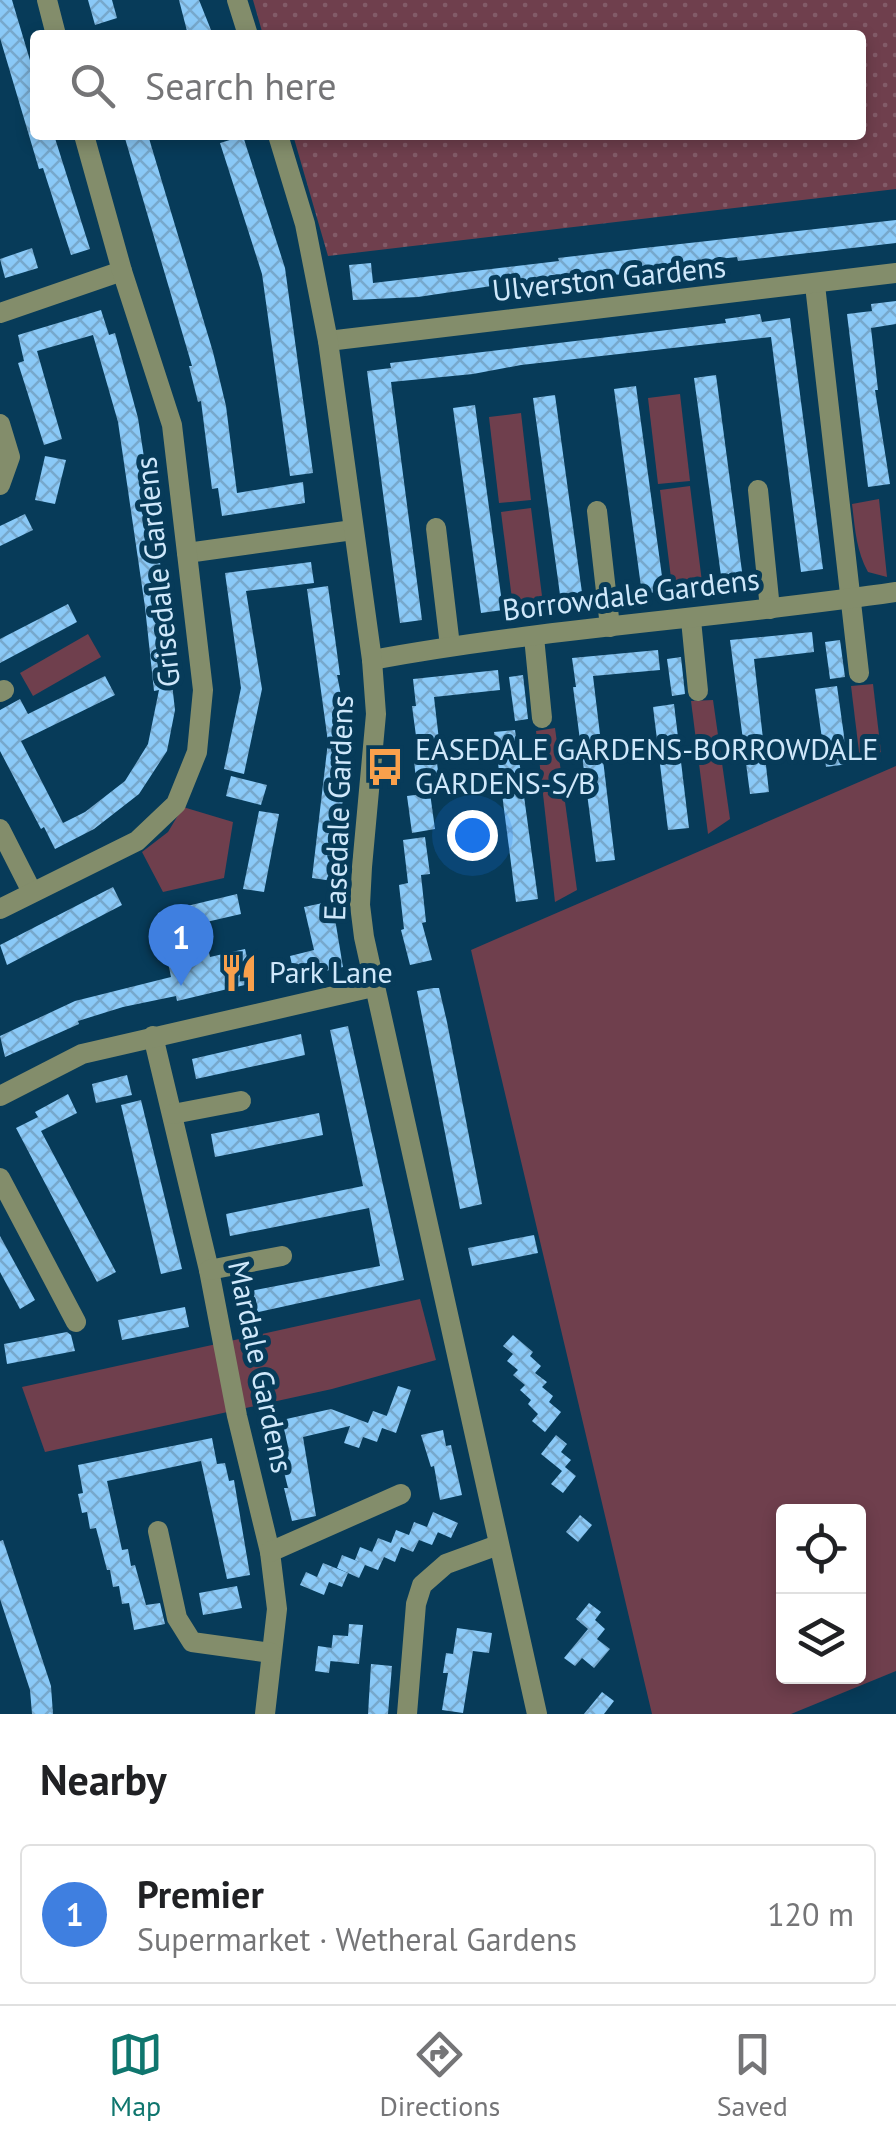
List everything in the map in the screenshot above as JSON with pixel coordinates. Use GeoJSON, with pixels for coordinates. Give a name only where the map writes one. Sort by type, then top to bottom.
{"type":"FeatureCollection","features":[{"type":"Feature","properties":{"kind":"street"},"geometry":{"type":"LineString","coordinates":[[46,0],[55,30]]}},
{"type":"Feature","properties":{"kind":"street"},"geometry":{"type":"LineString","coordinates":[[238,0],[247,30]]}},
{"type":"Feature","properties":{"kind":"street","name":"Grisedale Gardens"},"geometry":{"type":"LineString","coordinates":[[0,908],[137,841],[176,804],[197,752],[203,690],[172,424],[122,271],[85,140]]}},
{"type":"Feature","properties":{"kind":"street","name":"Easedale Gardens"},"geometry":{"type":"LineString","coordinates":[[280,140],[305,224],[328,340],[372,660],[374,758],[360,905],[374,987],[536,1714]]}},
{"type":"Feature","properties":{"kind":"street"},"geometry":{"type":"LineString","coordinates":[[0,313],[122,271]]}},
{"type":"Feature","properties":{"kind":"street","name":"Ulverston Gardens"},"geometry":{"type":"LineString","coordinates":[[328,340],[896,273]]}},
{"type":"Feature","properties":{"kind":"street"},"geometry":{"type":"LineString","coordinates":[[814,285],[859,673]]}},
{"type":"Feature","properties":{"kind":"street"},"geometry":{"type":"LineString","coordinates":[[0,424],[10,457],[0,486]]}},
{"type":"Feature","properties":{"kind":"street"},"geometry":{"type":"LineString","coordinates":[[758,490],[770,609]]}},
{"type":"Feature","properties":{"kind":"street"},"geometry":{"type":"LineString","coordinates":[[597,511],[610,628]]}},
{"type":"Feature","properties":{"kind":"street"},"geometry":{"type":"LineString","coordinates":[[436,528],[450,646]]}},
{"type":"Feature","properties":{"kind":"street"},"geometry":{"type":"LineString","coordinates":[[188,554],[353,530]]}},
{"type":"Feature","properties":{"kind":"street","name":"Borrowdale Gardens"},"geometry":{"type":"LineString","coordinates":[[372,660],[450,646],[691,620],[896,592]]}},
{"type":"Feature","properties":{"kind":"street"},"geometry":{"type":"LineString","coordinates":[[691,620],[698,691]]}},
{"type":"Feature","properties":{"kind":"street"},"geometry":{"type":"LineString","coordinates":[[534,637],[542,718]]}},
{"type":"Feature","properties":{"kind":"street"},"geometry":{"type":"LineString","coordinates":[[0,829],[32,892]]}},
{"type":"Feature","properties":{"kind":"street"},"geometry":{"type":"LineString","coordinates":[[0,1096],[82,1054],[374,987]]}},
{"type":"Feature","properties":{"kind":"street","name":"Mardale Gardens"},"geometry":{"type":"LineString","coordinates":[[153,1036],[270,1552],[277,1608],[265,1714]]}},
{"type":"Feature","properties":{"kind":"street"},"geometry":{"type":"LineString","coordinates":[[173,1114],[241,1101]]}},
{"type":"Feature","properties":{"kind":"street"},"geometry":{"type":"LineString","coordinates":[[0,1178],[76,1322]]}},
{"type":"Feature","properties":{"kind":"street"},"geometry":{"type":"LineString","coordinates":[[208,1270],[282,1256]]}},
{"type":"Feature","properties":{"kind":"street"},"geometry":{"type":"LineString","coordinates":[[270,1552],[401,1494]]}},
{"type":"Feature","properties":{"kind":"street"},"geometry":{"type":"LineString","coordinates":[[158,1531],[177,1618],[192,1642],[271,1652]]}},
{"type":"Feature","properties":{"kind":"street"},"geometry":{"type":"LineString","coordinates":[[406,1714],[416,1604],[422,1585],[446,1564],[498,1546]]}},
{"type":"Feature","properties":{"kind":"shaded area"},"geometry":{"type":"Polygon","coordinates":[[[253,0],[896,0],[896,189],[328,256],[294,140],[866,140],[866,30],[262,30],[253,0]]]}},
{"type":"Feature","properties":{"kind":"shaded area"},"geometry":{"type":"Polygon","coordinates":[[[680,394],[690,481],[658,484],[648,398],[680,394]]]}},
{"type":"Feature","properties":{"kind":"shaded area"},"geometry":{"type":"Polygon","coordinates":[[[521,413],[531,500],[499,503],[489,417],[521,413]]]}},
{"type":"Feature","properties":{"kind":"shaded area"},"geometry":{"type":"Polygon","coordinates":[[[690,486],[703,590],[673,594],[660,490],[690,486]]]}},
{"type":"Feature","properties":{"kind":"shaded area"},"geometry":{"type":"Polygon","coordinates":[[[879,499],[887,577],[868,572],[864,564],[852,504],[879,499]]]}},
{"type":"Feature","properties":{"kind":"shaded area"},"geometry":{"type":"Polygon","coordinates":[[[531,508],[544,612],[514,615],[501,512],[531,508]]]}},
{"type":"Feature","properties":{"kind":"shaded area"},"geometry":{"type":"Polygon","coordinates":[[[88,634],[101,657],[33,696],[20,673],[88,634]]]}},
{"type":"Feature","properties":{"kind":"shaded area"},"geometry":{"type":"Polygon","coordinates":[[[873,684],[881,752],[860,760],[851,686],[873,684]]]}},
{"type":"Feature","properties":{"kind":"shaded area"},"geometry":{"type":"Polygon","coordinates":[[[713,700],[730,819],[708,834],[691,701],[713,700]]]}},
{"type":"Feature","properties":{"kind":"shaded area"},"geometry":{"type":"Polygon","coordinates":[[[555,728],[577,890],[555,902],[536,731],[555,728]]]}},
{"type":"Feature","properties":{"kind":"shaded area"},"geometry":{"type":"Polygon","coordinates":[[[896,766],[896,1671],[866,1683],[866,1504],[776,1504],[776,1684],[864,1684],[791,1714],[652,1714],[471,950],[896,766]]]}},
{"type":"Feature","properties":{"kind":"shaded area"},"geometry":{"type":"Polygon","coordinates":[[[183,807],[233,822],[224,878],[163,892],[142,852],[168,832],[183,807]]]}},
{"type":"Feature","properties":{"kind":"shaded area"},"geometry":{"type":"Polygon","coordinates":[[[420,1299],[436,1360],[332,1389],[45,1452],[22,1387],[420,1299]]]}},
{"type":"Feature","properties":{"kind":"building"},"geometry":{"type":"Polygon","coordinates":[[[0,0],[12,0],[30,60],[30,139],[0,38],[0,0]]]}},
{"type":"Feature","properties":{"kind":"building"},"geometry":{"type":"Polygon","coordinates":[[[88,0],[112,0],[117,18],[95,25],[88,0]]]}},
{"type":"Feature","properties":{"kind":"building"},"geometry":{"type":"Polygon","coordinates":[[[179,0],[199,0],[211,30],[187,30],[179,0]]]}},
{"type":"Feature","properties":{"kind":"building"},"geometry":{"type":"Polygon","coordinates":[[[30,140],[56,140],[90,249],[71,255],[43,168],[39,169],[30,140]]]}},
{"type":"Feature","properties":{"kind":"building"},"geometry":{"type":"Polygon","coordinates":[[[125,140],[149,140],[213,352],[226,406],[237,493],[303,482],[305,503],[222,516],[218,488],[212,489],[201,401],[198,402],[192,366],[125,140]]]}},
{"type":"Feature","properties":{"kind":"building"},"geometry":{"type":"Polygon","coordinates":[[[244,140],[285,268],[313,473],[290,476],[262,274],[220,143],[244,140]]]}},
{"type":"Feature","properties":{"kind":"building"},"geometry":{"type":"Polygon","coordinates":[[[896,220],[896,243],[636,268],[637,273],[505,284],[418,297],[353,300],[349,265],[371,263],[373,283],[896,220]]]}},
{"type":"Feature","properties":{"kind":"building"},"geometry":{"type":"Polygon","coordinates":[[[32,248],[38,268],[5,278],[0,259],[32,248]]]}},
{"type":"Feature","properties":{"kind":"building"},"geometry":{"type":"Polygon","coordinates":[[[896,301],[896,324],[871,328],[875,390],[890,484],[868,487],[847,314],[872,311],[871,304],[896,301]]]}},
{"type":"Feature","properties":{"kind":"building"},"geometry":{"type":"Polygon","coordinates":[[[101,310],[109,335],[115,333],[138,418],[165,595],[162,596],[175,710],[167,751],[139,794],[94,829],[55,849],[0,751],[0,710],[20,699],[28,714],[105,676],[115,695],[21,741],[63,823],[85,812],[125,781],[148,744],[159,690],[154,691],[118,422],[93,335],[37,351],[62,439],[44,445],[18,363],[24,361],[18,335],[101,310]]]}},
{"type":"Feature","properties":{"kind":"building"},"geometry":{"type":"Polygon","coordinates":[[[760,314],[762,322],[790,318],[823,569],[801,572],[771,337],[521,365],[391,382],[422,620],[400,623],[367,371],[391,368],[390,363],[726,323],[725,319],[760,314]]]}},
{"type":"Feature","properties":{"kind":"building"},"geometry":{"type":"Polygon","coordinates":[[[716,375],[743,579],[722,583],[694,378],[716,375]]]}},
{"type":"Feature","properties":{"kind":"building"},"geometry":{"type":"Polygon","coordinates":[[[636,386],[664,591],[642,594],[614,389],[636,386]]]}},
{"type":"Feature","properties":{"kind":"building"},"geometry":{"type":"Polygon","coordinates":[[[555,395],[583,600],[561,602],[533,398],[555,395]]]}},
{"type":"Feature","properties":{"kind":"building"},"geometry":{"type":"Polygon","coordinates":[[[475,405],[503,610],[481,613],[453,408],[475,405]]]}},
{"type":"Feature","properties":{"kind":"building"},"geometry":{"type":"Polygon","coordinates":[[[45,456],[66,460],[55,504],[35,500],[45,456]]]}},
{"type":"Feature","properties":{"kind":"building"},"geometry":{"type":"Polygon","coordinates":[[[25,514],[33,530],[0,546],[0,526],[25,514]]]}},
{"type":"Feature","properties":{"kind":"building"},"geometry":{"type":"Polygon","coordinates":[[[311,562],[314,583],[246,591],[262,689],[244,774],[224,769],[241,688],[225,573],[311,562]]]}},
{"type":"Feature","properties":{"kind":"building"},"geometry":{"type":"Polygon","coordinates":[[[328,586],[337,675],[350,741],[333,881],[312,878],[328,742],[307,589],[328,586]]]}},
{"type":"Feature","properties":{"kind":"building"},"geometry":{"type":"Polygon","coordinates":[[[68,604],[77,622],[0,663],[0,639],[68,604]]]}},
{"type":"Feature","properties":{"kind":"building"},"geometry":{"type":"Polygon","coordinates":[[[812,632],[814,652],[754,659],[769,792],[750,794],[730,640],[812,632]]]}},
{"type":"Feature","properties":{"kind":"building"},"geometry":{"type":"Polygon","coordinates":[[[840,640],[845,677],[830,679],[825,642],[840,640]]]}},
{"type":"Feature","properties":{"kind":"building"},"geometry":{"type":"Polygon","coordinates":[[[658,650],[660,670],[593,676],[615,860],[596,862],[572,658],[658,650]]]}},
{"type":"Feature","properties":{"kind":"building"},"geometry":{"type":"Polygon","coordinates":[[[681,657],[685,694],[672,696],[667,659],[681,657]]]}},
{"type":"Feature","properties":{"kind":"building"},"geometry":{"type":"Polygon","coordinates":[[[498,670],[500,690],[434,697],[440,786],[417,788],[413,679],[498,670]]]}},
{"type":"Feature","properties":{"kind":"building"},"geometry":{"type":"Polygon","coordinates":[[[523,675],[528,719],[515,721],[509,677],[523,675]]]}},
{"type":"Feature","properties":{"kind":"building"},"geometry":{"type":"Polygon","coordinates":[[[837,686],[848,764],[826,767],[815,689],[837,686]]]}},
{"type":"Feature","properties":{"kind":"building"},"geometry":{"type":"Polygon","coordinates":[[[674,704],[689,828],[668,830],[653,707],[674,704]]]}},
{"type":"Feature","properties":{"kind":"building"},"geometry":{"type":"Polygon","coordinates":[[[515,730],[538,899],[516,902],[494,732],[515,730]]]}},
{"type":"Feature","properties":{"kind":"building"},"geometry":{"type":"Polygon","coordinates":[[[231,776],[267,785],[261,805],[226,796],[231,776]]]}},
{"type":"Feature","properties":{"kind":"building"},"geometry":{"type":"Polygon","coordinates":[[[430,793],[435,829],[412,833],[407,796],[430,793]]]}},
{"type":"Feature","properties":{"kind":"building"},"geometry":{"type":"Polygon","coordinates":[[[259,811],[279,814],[264,892],[243,889],[259,811]]]}},
{"type":"Feature","properties":{"kind":"building"},"geometry":{"type":"Polygon","coordinates":[[[425,837],[430,874],[421,875],[426,922],[422,923],[432,960],[410,965],[401,930],[404,929],[399,885],[408,883],[403,840],[425,837]]]}},
{"type":"Feature","properties":{"kind":"building"},"geometry":{"type":"Polygon","coordinates":[[[113,887],[122,905],[7,965],[0,945],[113,887]]]}},
{"type":"Feature","properties":{"kind":"building"},"geometry":{"type":"Polygon","coordinates":[[[237,894],[241,914],[202,923],[210,957],[245,949],[253,983],[177,1001],[176,996],[123,1007],[78,1021],[79,1024],[5,1057],[0,1036],[75,1001],[171,977],[158,913],[237,894]]]}},
{"type":"Feature","properties":{"kind":"building"},"geometry":{"type":"Polygon","coordinates":[[[332,901],[343,967],[295,978],[290,956],[314,950],[304,907],[332,901]]]}},
{"type":"Feature","properties":{"kind":"building"},"geometry":{"type":"Polygon","coordinates":[[[439,988],[447,1022],[482,1204],[460,1209],[417,991],[439,988]]]}},
{"type":"Feature","properties":{"kind":"building"},"geometry":{"type":"Polygon","coordinates":[[[348,1026],[404,1280],[249,1314],[245,1292],[380,1266],[369,1208],[230,1236],[226,1214],[363,1186],[330,1030],[348,1026]]]}},
{"type":"Feature","properties":{"kind":"building"},"geometry":{"type":"Polygon","coordinates":[[[301,1034],[305,1055],[196,1079],[192,1059],[301,1034]]]}},
{"type":"Feature","properties":{"kind":"building"},"geometry":{"type":"Polygon","coordinates":[[[127,1075],[132,1095],[96,1103],[92,1084],[127,1075]]]}},
{"type":"Feature","properties":{"kind":"building"},"geometry":{"type":"Polygon","coordinates":[[[68,1094],[77,1113],[41,1131],[116,1272],[97,1282],[16,1128],[68,1094]]]}},
{"type":"Feature","properties":{"kind":"building"},"geometry":{"type":"Polygon","coordinates":[[[141,1100],[182,1269],[161,1274],[121,1105],[141,1100]]]}},
{"type":"Feature","properties":{"kind":"building"},"geometry":{"type":"Polygon","coordinates":[[[319,1113],[323,1135],[215,1157],[211,1134],[319,1113]]]}},
{"type":"Feature","properties":{"kind":"building"},"geometry":{"type":"Polygon","coordinates":[[[534,1235],[538,1253],[472,1266],[468,1248],[534,1235]]]}},
{"type":"Feature","properties":{"kind":"building"},"geometry":{"type":"Polygon","coordinates":[[[0,1236],[35,1300],[20,1309],[0,1272],[0,1236]]]}},
{"type":"Feature","properties":{"kind":"building"},"geometry":{"type":"Polygon","coordinates":[[[185,1307],[189,1327],[122,1340],[118,1320],[185,1307]]]}},
{"type":"Feature","properties":{"kind":"building"},"geometry":{"type":"Polygon","coordinates":[[[67,1332],[75,1351],[7,1364],[4,1344],[67,1332]]]}},
{"type":"Feature","properties":{"kind":"building"},"geometry":{"type":"Polygon","coordinates":[[[513,1335],[533,1352],[530,1356],[541,1366],[535,1373],[547,1382],[542,1387],[553,1396],[549,1402],[561,1412],[545,1432],[532,1421],[538,1414],[520,1390],[525,1385],[513,1375],[518,1370],[507,1361],[513,1354],[503,1346],[513,1335]]]}},
{"type":"Feature","properties":{"kind":"building"},"geometry":{"type":"Polygon","coordinates":[[[398,1386],[411,1390],[396,1433],[382,1428],[377,1442],[363,1437],[359,1448],[344,1443],[350,1426],[303,1437],[316,1516],[292,1521],[284,1488],[288,1488],[283,1452],[289,1451],[282,1420],[331,1409],[368,1423],[373,1411],[387,1416],[398,1386]]]}},
{"type":"Feature","properties":{"kind":"building"},"geometry":{"type":"Polygon","coordinates":[[[443,1430],[446,1446],[451,1445],[462,1495],[440,1500],[434,1466],[431,1467],[421,1435],[443,1430]]]}},
{"type":"Feature","properties":{"kind":"building"},"geometry":{"type":"Polygon","coordinates":[[[556,1435],[567,1444],[561,1452],[571,1460],[565,1467],[576,1476],[563,1493],[551,1484],[562,1471],[541,1454],[556,1435]]]}},
{"type":"Feature","properties":{"kind":"building"},"geometry":{"type":"Polygon","coordinates":[[[212,1438],[217,1464],[225,1463],[229,1481],[234,1480],[250,1575],[227,1579],[201,1461],[107,1481],[122,1550],[128,1549],[131,1566],[135,1565],[146,1605],[160,1603],[165,1624],[134,1630],[129,1603],[122,1604],[119,1586],[113,1587],[96,1528],[90,1529],[87,1512],[82,1513],[78,1465],[212,1438]]]}},
{"type":"Feature","properties":{"kind":"building"},"geometry":{"type":"Polygon","coordinates":[[[433,1512],[458,1523],[451,1538],[438,1532],[432,1545],[419,1540],[413,1552],[401,1547],[395,1562],[384,1557],[378,1570],[365,1565],[359,1578],[337,1568],[342,1555],[362,1563],[355,1560],[360,1547],[372,1552],[378,1538],[391,1543],[396,1530],[409,1535],[414,1522],[427,1527],[433,1512]]]}},
{"type":"Feature","properties":{"kind":"building"},"geometry":{"type":"Polygon","coordinates":[[[580,1515],[592,1525],[578,1542],[566,1532],[580,1515]]]}},
{"type":"Feature","properties":{"kind":"building"},"geometry":{"type":"Polygon","coordinates":[[[3,1540],[51,1686],[53,1714],[32,1714],[30,1690],[0,1599],[3,1540]]]}},
{"type":"Feature","properties":{"kind":"building"},"geometry":{"type":"Polygon","coordinates":[[[323,1563],[348,1573],[342,1587],[329,1582],[324,1595],[300,1585],[306,1572],[317,1577],[323,1563]]]}},
{"type":"Feature","properties":{"kind":"building"},"geometry":{"type":"Polygon","coordinates":[[[237,1586],[242,1608],[203,1615],[199,1593],[237,1586]]]}},
{"type":"Feature","properties":{"kind":"building"},"geometry":{"type":"Polygon","coordinates":[[[589,1603],[601,1612],[595,1620],[605,1629],[597,1639],[610,1649],[594,1668],[582,1658],[575,1666],[564,1658],[588,1629],[576,1619],[589,1603]]]}},
{"type":"Feature","properties":{"kind":"building"},"geometry":{"type":"Polygon","coordinates":[[[349,1624],[363,1625],[359,1664],[330,1661],[333,1635],[348,1636],[349,1624]]]}},
{"type":"Feature","properties":{"kind":"building"},"geometry":{"type":"Polygon","coordinates":[[[457,1628],[492,1633],[489,1653],[473,1651],[463,1713],[442,1710],[448,1673],[443,1673],[446,1653],[453,1654],[457,1628]]]}},
{"type":"Feature","properties":{"kind":"building"},"geometry":{"type":"Polygon","coordinates":[[[318,1646],[332,1648],[329,1673],[315,1671],[318,1646]]]}},
{"type":"Feature","properties":{"kind":"building"},"geometry":{"type":"Polygon","coordinates":[[[371,1664],[392,1666],[388,1714],[368,1714],[371,1664]]]}},
{"type":"Feature","properties":{"kind":"building"},"geometry":{"type":"Polygon","coordinates":[[[602,1692],[614,1701],[604,1714],[584,1714],[602,1692]]]}},
{"type":"Feature","properties":{"kind":"place","name":"EASEDALE GARDENS-BORROWDALE GARDENS-S/B"},"geometry":{"type":"Point","coordinates":[385,767]}},
{"type":"Feature","properties":{"kind":"place","name":"Park Lane"},"geometry":{"type":"Point","coordinates":[239,973]}},
{"type":"Feature","properties":{"kind":"place","name":"Premier"},"geometry":{"type":"Point","coordinates":[181,986]}}]}
